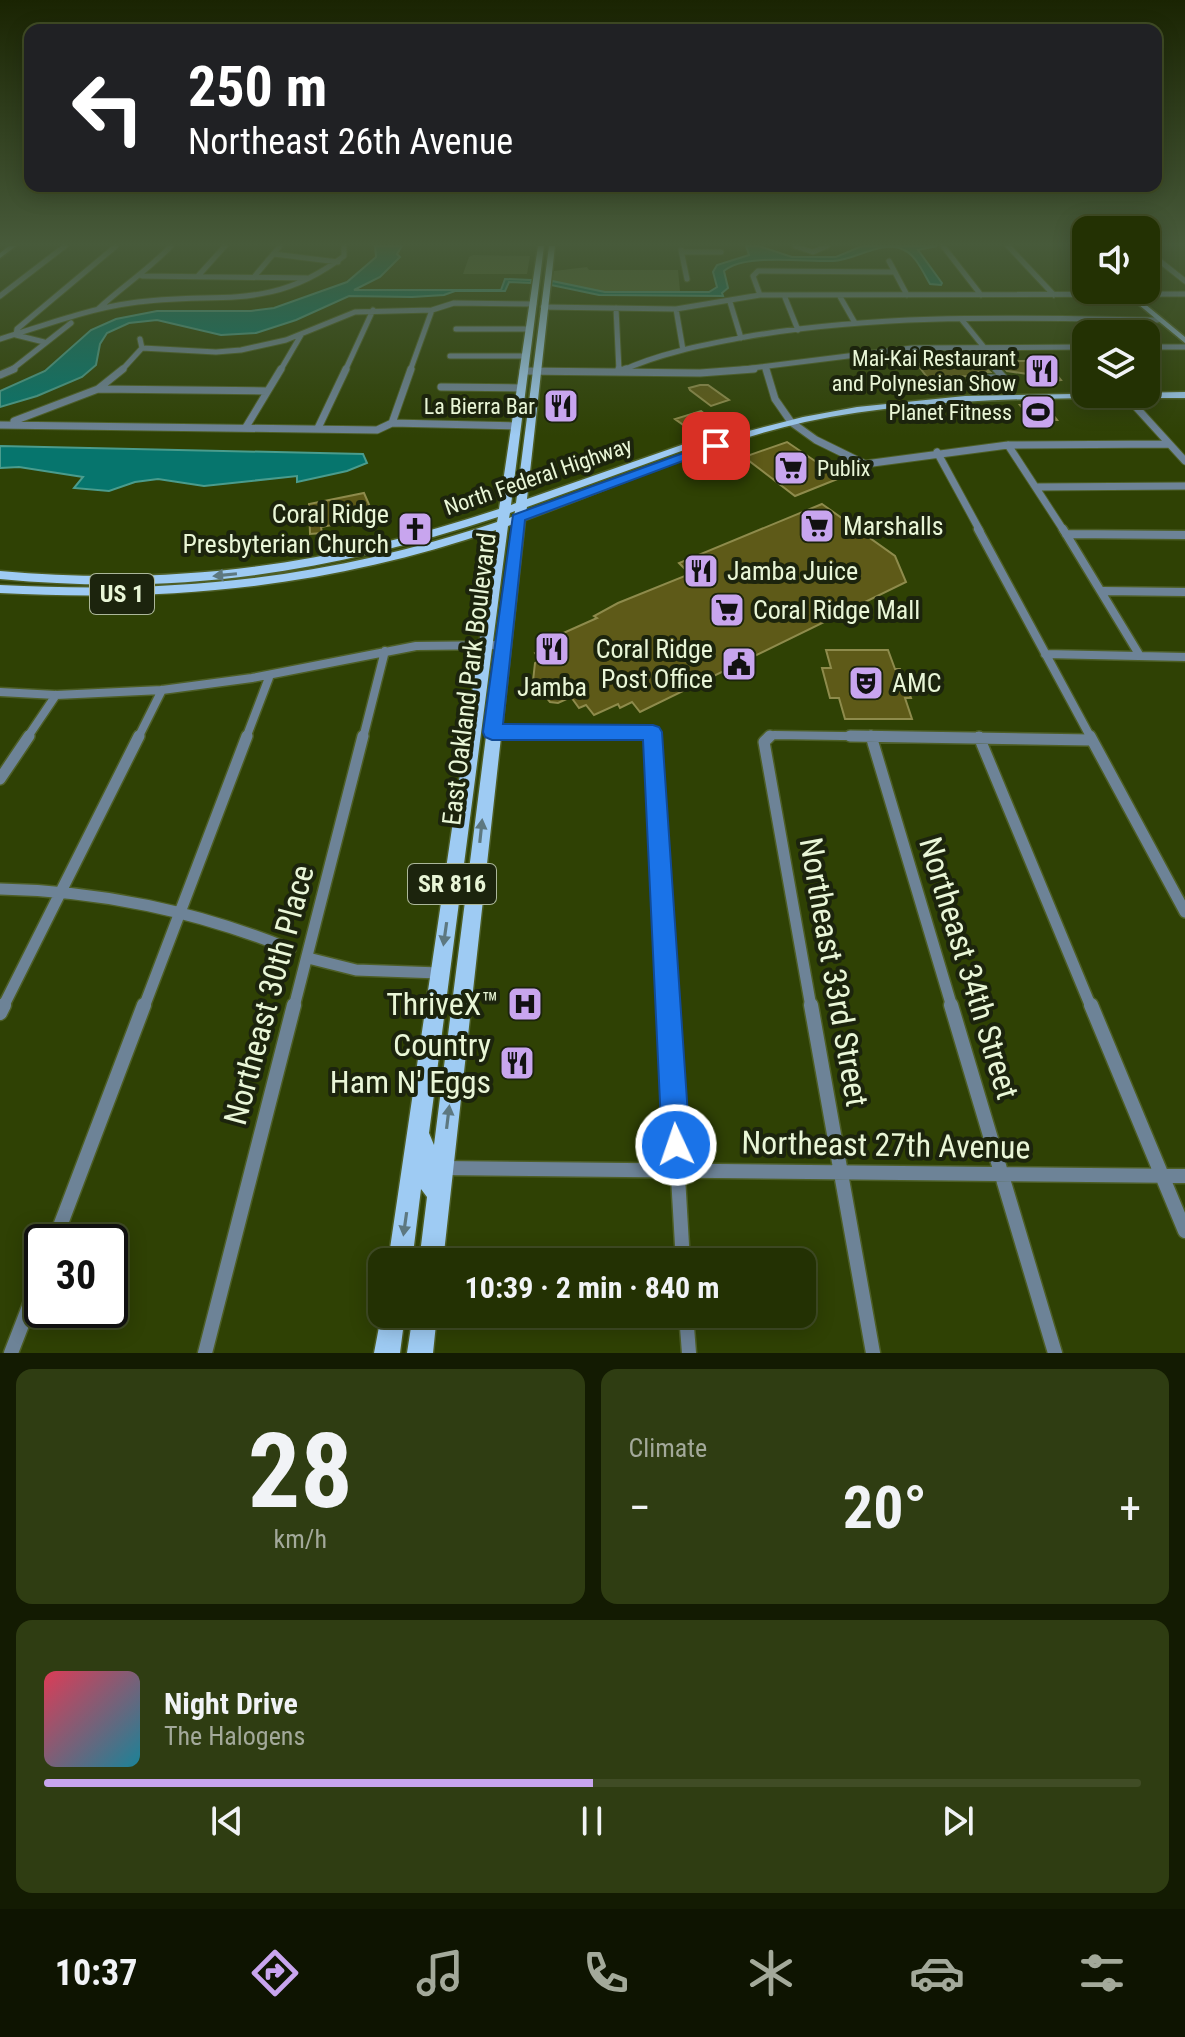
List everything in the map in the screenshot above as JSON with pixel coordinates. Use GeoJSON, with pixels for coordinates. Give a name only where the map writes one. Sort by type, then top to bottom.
{"type":"FeatureCollection","features":[{"type":"Feature","properties":{"kind":"main road","name":"East Oakland Park Boulevard"},"geometry":{"type":"LineString","coordinates":[[402,1248],[503,510],[530,329],[537,309]]}},
{"type":"Feature","properties":{"kind":"main road","name":"East Oakland Park Boulevard"},"geometry":{"type":"LineString","coordinates":[[433,1248],[489,754],[537,371],[538,309]]}},
{"type":"Feature","properties":{"kind":"main road","name":"North Federal Highway"},"geometry":{"type":"LineString","coordinates":[[4,576],[78,581],[151,580],[302,564],[402,542],[503,510],[519,510],[624,479],[669,452],[874,397],[986,388],[1072,388]]}},
{"type":"Feature","properties":{"kind":"main road"},"geometry":{"type":"LineString","coordinates":[[972,396],[975,391],[986,388]]}},
{"type":"Feature","properties":{"kind":"main road"},"geometry":{"type":"LineString","coordinates":[[1160,388],[1185,388]]}},
{"type":"Feature","properties":{"kind":"main road","name":"North Federal Highway"},"geometry":{"type":"LineString","coordinates":[[0,589],[116,594],[196,590],[277,581],[369,563],[464,537],[501,524],[519,510],[787,418],[887,403],[972,396],[1072,394]]}},
{"type":"Feature","properties":{"kind":"main road","name":"North Federal Highway"},"geometry":{"type":"LineString","coordinates":[[1160,395],[1185,395]]}},
{"type":"Feature","properties":{"kind":"main road"},"geometry":{"type":"LineString","coordinates":[[516,428],[529,436]]}},
{"type":"Feature","properties":{"kind":"main road"},"geometry":{"type":"LineString","coordinates":[[464,537],[484,536],[499,544]]}},
{"type":"Feature","properties":{"kind":"main road"},"geometry":{"type":"LineString","coordinates":[[277,581],[294,574],[302,564]]}},
{"type":"Feature","properties":{"kind":"main road"},"geometry":{"type":"LineString","coordinates":[[475,718],[485,731],[492,732]]}},
{"type":"Feature","properties":{"kind":"main road"},"geometry":{"type":"LineString","coordinates":[[472,741],[484,745],[489,754]]}},
{"type":"Feature","properties":{"kind":"main road"},"geometry":{"type":"LineString","coordinates":[[417,1130],[422,1148],[430,1160],[442,1168]]}},
{"type":"Feature","properties":{"kind":"main road"},"geometry":{"type":"LineString","coordinates":[[413,1167],[421,1171],[439,1194]]}},
{"type":"Feature","properties":{"kind":"main road"},"geometry":{"type":"LineString","coordinates":[[387,1353],[391,1328]]}},
{"type":"Feature","properties":{"kind":"main road"},"geometry":{"type":"LineString","coordinates":[[420,1353],[423,1328]]}},
{"type":"Feature","properties":{"kind":"street"},"geometry":{"type":"LineString","coordinates":[[16,335],[17,329],[41,309]]}},
{"type":"Feature","properties":{"kind":"street"},"geometry":{"type":"LineString","coordinates":[[0,339],[106,309]]}},
{"type":"Feature","properties":{"kind":"street"},"geometry":{"type":"LineString","coordinates":[[616,309],[619,372]]}},
{"type":"Feature","properties":{"kind":"street"},"geometry":{"type":"LineString","coordinates":[[676,309],[683,350]]}},
{"type":"Feature","properties":{"kind":"street"},"geometry":{"type":"LineString","coordinates":[[732,309],[741,338]]}},
{"type":"Feature","properties":{"kind":"street"},"geometry":{"type":"LineString","coordinates":[[790,309],[798,330]]}},
{"type":"Feature","properties":{"kind":"street"},"geometry":{"type":"LineString","coordinates":[[847,309],[855,323]]}},
{"type":"Feature","properties":{"kind":"street"},"geometry":{"type":"LineString","coordinates":[[1146,309],[1158,320]]}},
{"type":"Feature","properties":{"kind":"street"},"geometry":{"type":"LineString","coordinates":[[318,428],[373,310]]}},
{"type":"Feature","properties":{"kind":"street"},"geometry":{"type":"LineString","coordinates":[[142,348],[216,352],[241,350],[301,335],[355,312],[432,310],[392,423]]}},
{"type":"Feature","properties":{"kind":"street"},"geometry":{"type":"LineString","coordinates":[[0,375],[18,366],[70,323],[96,311]]}},
{"type":"Feature","properties":{"kind":"street"},"geometry":{"type":"LineString","coordinates":[[962,320],[983,346]]}},
{"type":"Feature","properties":{"kind":"street"},"geometry":{"type":"LineString","coordinates":[[619,372],[638,362],[683,350],[741,338],[855,323],[1072,320]]}},
{"type":"Feature","properties":{"kind":"street"},"geometry":{"type":"LineString","coordinates":[[1160,322],[1185,345]]}},
{"type":"Feature","properties":{"kind":"street"},"geometry":{"type":"LineString","coordinates":[[456,329],[530,329]]}},
{"type":"Feature","properties":{"kind":"street"},"geometry":{"type":"LineString","coordinates":[[16,335],[44,342]]}},
{"type":"Feature","properties":{"kind":"street"},"geometry":{"type":"LineString","coordinates":[[246,427],[301,335]]}},
{"type":"Feature","properties":{"kind":"street"},"geometry":{"type":"LineString","coordinates":[[140,339],[142,348]]}},
{"type":"Feature","properties":{"kind":"street"},"geometry":{"type":"LineString","coordinates":[[1160,346],[1185,345]]}},
{"type":"Feature","properties":{"kind":"street"},"geometry":{"type":"LineString","coordinates":[[523,371],[700,373],[766,368],[856,353],[983,346],[1072,347]]}},
{"type":"Feature","properties":{"kind":"street"},"geometry":{"type":"LineString","coordinates":[[2,424],[98,389],[122,370],[142,348]]}},
{"type":"Feature","properties":{"kind":"street"},"geometry":{"type":"LineString","coordinates":[[450,356],[526,356]]}},
{"type":"Feature","properties":{"kind":"street"},"geometry":{"type":"LineString","coordinates":[[986,388],[978,378],[1004,378],[992,365]]}},
{"type":"Feature","properties":{"kind":"street"},"geometry":{"type":"LineString","coordinates":[[766,368],[775,399],[787,418],[858,463],[870,464],[937,452],[1008,445],[1169,444]]}},
{"type":"Feature","properties":{"kind":"street"},"geometry":{"type":"LineString","coordinates":[[441,387],[521,388]]}},
{"type":"Feature","properties":{"kind":"street"},"geometry":{"type":"LineString","coordinates":[[98,389],[267,391]]}},
{"type":"Feature","properties":{"kind":"street"},"geometry":{"type":"LineString","coordinates":[[1137,408],[1185,461]]}},
{"type":"Feature","properties":{"kind":"street"},"geometry":{"type":"LineString","coordinates":[[2,424],[377,430],[392,423],[516,428]]}},
{"type":"Feature","properties":{"kind":"street"},"geometry":{"type":"LineString","coordinates":[[1008,445],[1103,591],[1140,656]]}},
{"type":"Feature","properties":{"kind":"street"},"geometry":{"type":"LineString","coordinates":[[937,452],[1185,912]]}},
{"type":"Feature","properties":{"kind":"street"},"geometry":{"type":"LineString","coordinates":[[1037,487],[1185,486]]}},
{"type":"Feature","properties":{"kind":"street"},"geometry":{"type":"LineString","coordinates":[[1066,534],[1185,535]]}},
{"type":"Feature","properties":{"kind":"street"},"geometry":{"type":"LineString","coordinates":[[1103,591],[1185,592]]}},
{"type":"Feature","properties":{"kind":"street"},"geometry":{"type":"LineString","coordinates":[[0,692],[56,695],[162,690],[270,675],[416,646],[503,645]]}},
{"type":"Feature","properties":{"kind":"street","name":"Northeast 30th Place"},"geometry":{"type":"LineString","coordinates":[[205,1353],[385,651]]}},
{"type":"Feature","properties":{"kind":"street"},"geometry":{"type":"LineString","coordinates":[[1045,654],[1185,657]]}},
{"type":"Feature","properties":{"kind":"street"},"geometry":{"type":"LineString","coordinates":[[61,1224],[270,675]]}},
{"type":"Feature","properties":{"kind":"street"},"geometry":{"type":"LineString","coordinates":[[0,1013],[162,690]]}},
{"type":"Feature","properties":{"kind":"street"},"geometry":{"type":"LineString","coordinates":[[0,779],[56,695]]}},
{"type":"Feature","properties":{"kind":"street"},"geometry":{"type":"LineString","coordinates":[[492,732],[653,732],[682,1248]]}},
{"type":"Feature","properties":{"kind":"street","name":"Northeast 33rd Street"},"geometry":{"type":"LineString","coordinates":[[871,736],[774,735],[764,742],[873,1353]]}},
{"type":"Feature","properties":{"kind":"street"},"geometry":{"type":"LineString","coordinates":[[871,736],[1090,740]]}},
{"type":"Feature","properties":{"kind":"street","name":"Northeast 34th Street"},"geometry":{"type":"LineString","coordinates":[[871,736],[1055,1353]]}},
{"type":"Feature","properties":{"kind":"street"},"geometry":{"type":"LineString","coordinates":[[979,737],[1185,1231]]}},
{"type":"Feature","properties":{"kind":"street"},"geometry":{"type":"LineString","coordinates":[[0,889],[63,889],[182,910],[290,949]]}},
{"type":"Feature","properties":{"kind":"street"},"geometry":{"type":"LineString","coordinates":[[308,958],[361,970],[439,973]]}},
{"type":"Feature","properties":{"kind":"street","name":"Northeast 27th Avenue"},"geometry":{"type":"LineString","coordinates":[[442,1168],[1185,1176]]}},
{"type":"Feature","properties":{"kind":"street"},"geometry":{"type":"LineString","coordinates":[[11,1353],[24,1319]]}},
{"type":"Feature","properties":{"kind":"street"},"geometry":{"type":"LineString","coordinates":[[687,1328],[689,1353]]}},
{"type":"Feature","properties":{"kind":"water"},"geometry":{"type":"Polygon","coordinates":[[[320,309],[256,333],[221,335],[157,320],[129,323],[107,333],[100,344],[96,365],[82,377],[0,407],[0,391],[45,371],[91,330],[116,319],[157,311],[320,309]]]}},
{"type":"Feature","properties":{"kind":"water"},"geometry":{"type":"Polygon","coordinates":[[[0,446],[363,454],[367,463],[347,471],[297,482],[297,476],[204,486],[158,479],[135,482],[109,491],[74,488],[83,477],[19,467],[0,468],[0,446]]]}},
{"type":"Feature","properties":{"kind":"building","name":"Mai-Kai Restaurant and Polynesian Show"},"geometry":{"type":"Polygon","coordinates":[[[999,361],[1045,361],[1061,380],[1048,382],[1038,380],[1034,375],[1007,371],[999,361]]]}},
{"type":"Feature","properties":{"kind":"building"},"geometry":{"type":"Polygon","coordinates":[[[978,362],[990,372],[977,372],[972,376],[927,377],[917,364],[978,362]]]}},
{"type":"Feature","properties":{"kind":"building"},"geometry":{"type":"Polygon","coordinates":[[[708,385],[729,400],[711,406],[689,388],[708,385]]]}},
{"type":"Feature","properties":{"kind":"building","name":"Planet Fitness"},"geometry":{"type":"Polygon","coordinates":[[[1020,405],[1045,405],[1057,420],[1031,419],[1020,405]]]}},
{"type":"Feature","properties":{"kind":"building"},"geometry":{"type":"Polygon","coordinates":[[[701,411],[719,425],[696,434],[675,419],[701,411]]]}},
{"type":"Feature","properties":{"kind":"building","name":"Publix"},"geometry":{"type":"Polygon","coordinates":[[[787,442],[840,478],[795,496],[744,457],[787,442]]]}},
{"type":"Feature","properties":{"kind":"building"},"geometry":{"type":"Polygon","coordinates":[[[364,493],[377,523],[367,525],[365,519],[321,527],[322,533],[310,534],[309,504],[364,493]]]}},
{"type":"Feature","properties":{"kind":"building","name":"Coral Ridge Mall"},"geometry":{"type":"Polygon","coordinates":[[[822,504],[895,556],[906,582],[640,712],[632,702],[620,708],[618,704],[594,715],[586,705],[579,708],[571,697],[558,703],[550,702],[533,681],[535,663],[540,660],[535,653],[552,642],[550,639],[597,618],[594,616],[618,603],[690,574],[679,563],[822,504]]]}},
{"type":"Feature","properties":{"kind":"building","name":"AMC"},"geometry":{"type":"Polygon","coordinates":[[[826,650],[888,650],[895,669],[900,669],[911,698],[905,698],[912,719],[845,719],[839,698],[830,698],[822,668],[831,668],[826,650]]]}},
{"type":"Feature","properties":{"kind":"place","name":"Mai-Kai Restaurant and Polynesian Show"},"geometry":{"type":"Point","coordinates":[1042,371]}},
{"type":"Feature","properties":{"kind":"place","name":"La Bierra Bar"},"geometry":{"type":"Point","coordinates":[561,406]}},
{"type":"Feature","properties":{"kind":"place","name":"Planet Fitness"},"geometry":{"type":"Point","coordinates":[1038,412]}},
{"type":"Feature","properties":{"kind":"place","name":"Publix"},"geometry":{"type":"Point","coordinates":[791,468]}},
{"type":"Feature","properties":{"kind":"place","name":"Marshalls"},"geometry":{"type":"Point","coordinates":[817,526]}},
{"type":"Feature","properties":{"kind":"place","name":"Coral Ridge Presbyterian Church"},"geometry":{"type":"Point","coordinates":[415,529]}},
{"type":"Feature","properties":{"kind":"place","name":"Jamba Juice"},"geometry":{"type":"Point","coordinates":[701,571]}},
{"type":"Feature","properties":{"kind":"place","name":"Coral Ridge Mall"},"geometry":{"type":"Point","coordinates":[727,610]}},
{"type":"Feature","properties":{"kind":"place","name":"Jamba"},"geometry":{"type":"Point","coordinates":[552,649]}},
{"type":"Feature","properties":{"kind":"place","name":"Coral Ridge Post Office"},"geometry":{"type":"Point","coordinates":[739,664]}},
{"type":"Feature","properties":{"kind":"place","name":"AMC"},"geometry":{"type":"Point","coordinates":[866,683]}},
{"type":"Feature","properties":{"kind":"place","name":"ThriveX™"},"geometry":{"type":"Point","coordinates":[525,1004]}},
{"type":"Feature","properties":{"kind":"place","name":"Country Ham N' Eggs"},"geometry":{"type":"Point","coordinates":[517,1063]}},
{"type":"Feature","properties":{"kind":"route"},"geometry":{"type":"LineString","coordinates":[[676,1145],[653,732],[492,732],[518,518],[716,446]]}}]}
